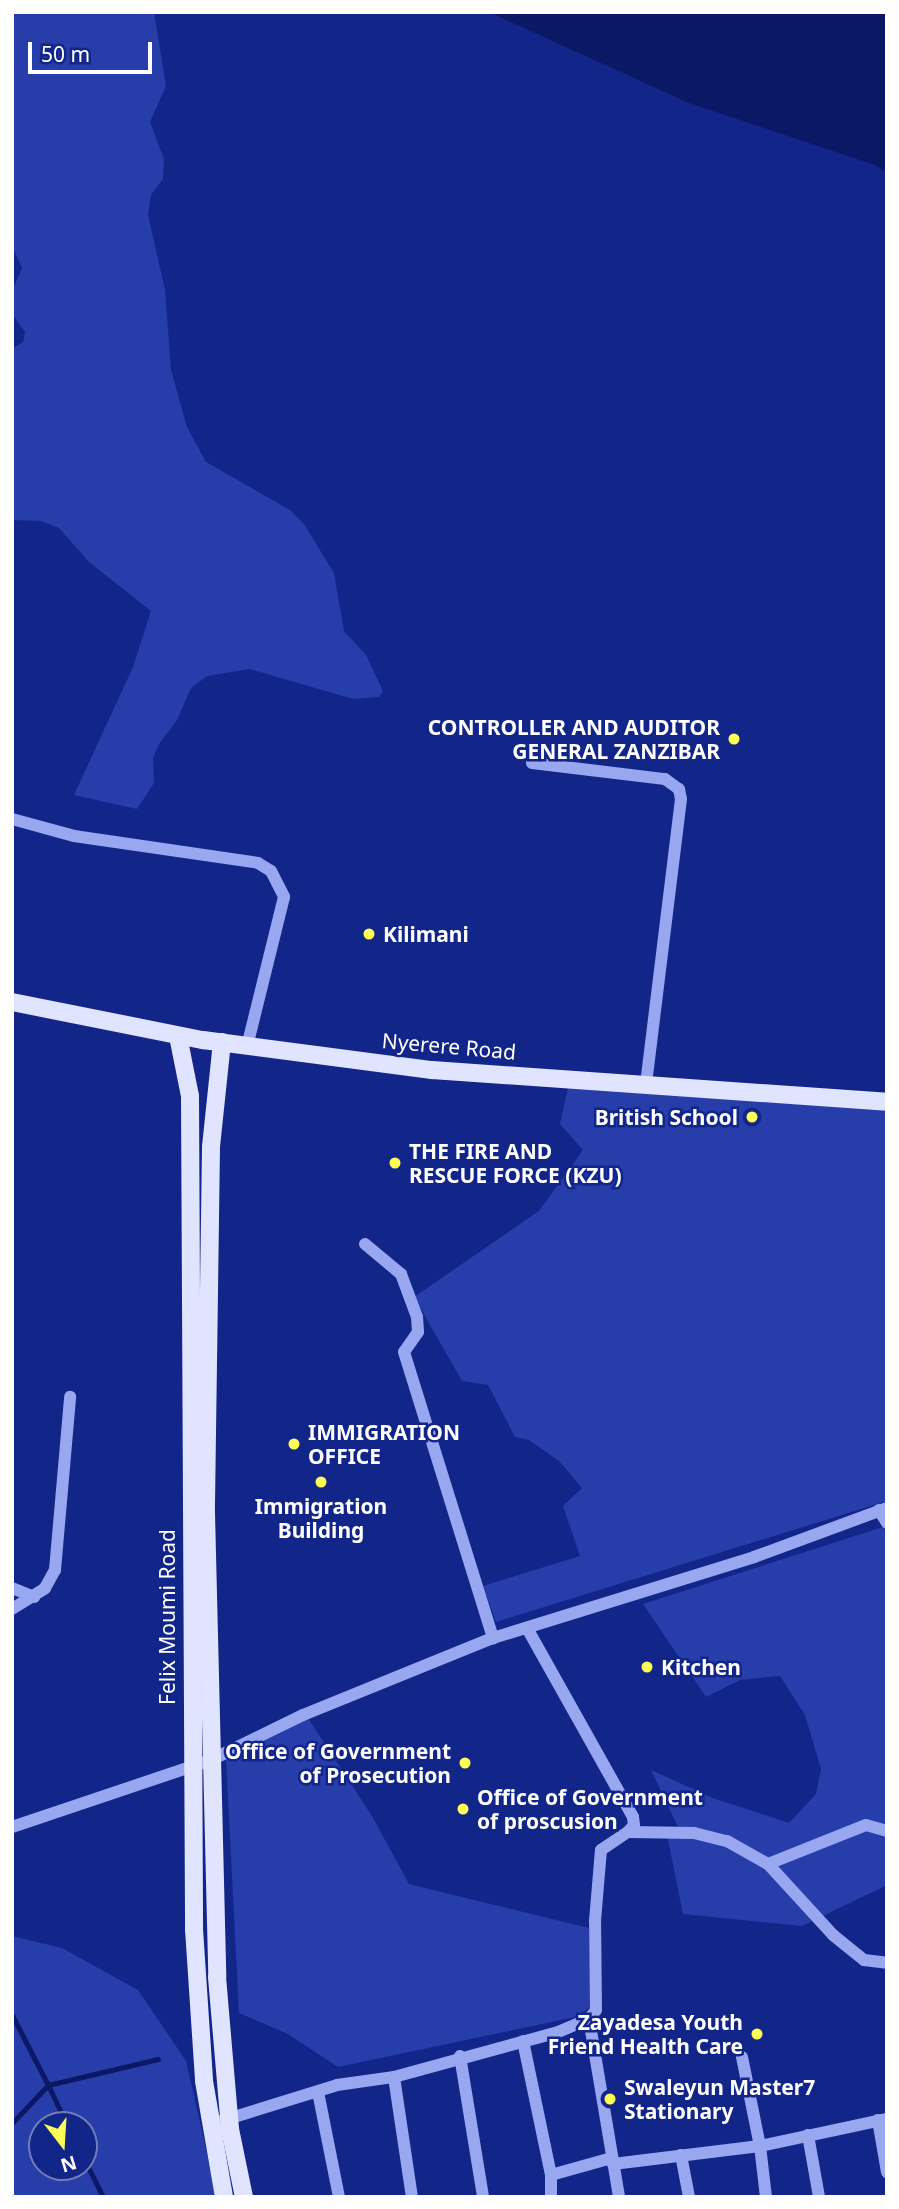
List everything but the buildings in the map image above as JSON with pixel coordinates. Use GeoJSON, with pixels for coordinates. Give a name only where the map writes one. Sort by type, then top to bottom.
{"type":"FeatureCollection","features":[{"type":"Feature","properties":{"kind":"main road","name":"Nyerere Road"},"geometry":{"type":"LineString","coordinates":[[12,1002],[178,1036],[432,1070],[887,1102]]}},
{"type":"Feature","properties":{"kind":"main road","name":"Felix Moumi Road"},"geometry":{"type":"LineString","coordinates":[[178,1036],[190,1096],[198,1469],[190,1768],[199,2025],[209,2123],[225,2197]]}},
{"type":"Feature","properties":{"kind":"main road","name":"Felix Moumi Road"},"geometry":{"type":"LineString","coordinates":[[198,1469],[211,1147],[222,1042]]}},
{"type":"Feature","properties":{"kind":"main road","name":"Felix Moumi Road"},"geometry":{"type":"LineString","coordinates":[[198,1513],[211,1760],[217,1977],[229,2119],[244,2197]]}},
{"type":"Feature","properties":{"kind":"street"},"geometry":{"type":"LineString","coordinates":[[532,762],[665,779],[678,789],[681,799],[646,1084]]}},
{"type":"Feature","properties":{"kind":"street"},"geometry":{"type":"LineString","coordinates":[[12,819],[74,836],[258,863],[271,871],[284,897],[247,1046]]}},
{"type":"Feature","properties":{"kind":"street"},"geometry":{"type":"LineString","coordinates":[[365,1244],[401,1274],[418,1317],[418,1332],[404,1352],[493,1638]]}},
{"type":"Feature","properties":{"kind":"street"},"geometry":{"type":"LineString","coordinates":[[12,1609],[34,1597],[54,1570],[70,1397]]}},
{"type":"Feature","properties":{"kind":"street"},"geometry":{"type":"LineString","coordinates":[[12,1826],[211,1760],[315,1710],[493,1638],[754,1557],[883,1509],[887,1523]]}},
{"type":"Feature","properties":{"kind":"street"},"geometry":{"type":"LineString","coordinates":[[12,1588],[34,1597]]}},
{"type":"Feature","properties":{"kind":"street"},"geometry":{"type":"LineString","coordinates":[[209,2123],[318,2092],[394,2077],[460,2056],[523,2041],[589,2019],[596,2010],[595,1921],[601,1850],[635,1825],[629,1805],[527,1628]]}},
{"type":"Feature","properties":{"kind":"street"},"geometry":{"type":"LineString","coordinates":[[768,1864],[866,1825],[887,1831]]}},
{"type":"Feature","properties":{"kind":"street"},"geometry":{"type":"LineString","coordinates":[[628,1832],[712,1835],[768,1864],[832,1935],[864,1960],[887,1963]]}},
{"type":"Feature","properties":{"kind":"street"},"geometry":{"type":"LineString","coordinates":[[589,2019],[619,2197]]}},
{"type":"Feature","properties":{"kind":"street"},"geometry":{"type":"LineString","coordinates":[[523,2041],[551,2175],[551,2197]]}},
{"type":"Feature","properties":{"kind":"street"},"geometry":{"type":"LineString","coordinates":[[460,2056],[483,2197]]}},
{"type":"Feature","properties":{"kind":"street"},"geometry":{"type":"LineString","coordinates":[[742,2057],[760,2146],[765,2197]]}},
{"type":"Feature","properties":{"kind":"street"},"geometry":{"type":"LineString","coordinates":[[394,2077],[412,2197]]}},
{"type":"Feature","properties":{"kind":"street"},"geometry":{"type":"LineString","coordinates":[[318,2092],[340,2197]]}},
{"type":"Feature","properties":{"kind":"street"},"geometry":{"type":"LineString","coordinates":[[551,2175],[612,2161],[760,2146],[883,2119],[887,2172]]}},
{"type":"Feature","properties":{"kind":"street"},"geometry":{"type":"LineString","coordinates":[[808,2135],[819,2197]]}},
{"type":"Feature","properties":{"kind":"street"},"geometry":{"type":"LineString","coordinates":[[681,2155],[689,2197]]}},
{"type":"Feature","properties":{"kind":"shaded area"},"geometry":{"type":"Polygon","coordinates":[[[12,12],[154,12],[166,86],[150,122],[164,159],[163,179],[151,195],[148,215],[165,290],[171,370],[187,427],[206,462],[290,510],[304,524],[334,573],[344,631],[366,655],[383,691],[379,697],[353,699],[250,669],[207,676],[191,688],[177,720],[159,744],[153,758],[154,783],[137,809],[74,795],[133,667],[151,611],[89,562],[59,528],[41,521],[12,520],[12,349],[23,342],[25,332],[12,314],[12,291],[22,268],[12,246],[12,12]]]}},
{"type":"Feature","properties":{"kind":"shaded area"},"geometry":{"type":"Polygon","coordinates":[[[489,12],[887,12],[887,173],[875,165],[689,103],[489,12]]]}},
{"type":"Feature","properties":{"kind":"shaded area"},"geometry":{"type":"Polygon","coordinates":[[[569,1083],[887,1106],[887,1501],[496,1622],[483,1586],[580,1556],[563,1506],[582,1488],[559,1461],[529,1440],[515,1437],[488,1385],[462,1381],[414,1297],[539,1211],[583,1150],[560,1124],[569,1083]]]}},
{"type":"Feature","properties":{"kind":"shaded area"},"geometry":{"type":"Polygon","coordinates":[[[883,1527],[887,1534],[887,1885],[802,1926],[683,1914],[667,1835],[678,1827],[651,1770],[713,1798],[789,1823],[816,1794],[821,1769],[805,1715],[780,1676],[740,1680],[706,1697],[643,1604],[883,1527]]]}},
{"type":"Feature","properties":{"kind":"shaded area"},"geometry":{"type":"Polygon","coordinates":[[[306,1715],[372,1816],[409,1884],[589,1928],[591,2007],[575,2017],[338,2067],[288,2034],[239,2013],[226,1759],[306,1715]]]}},
{"type":"Feature","properties":{"kind":"shaded area"},"geometry":{"type":"Polygon","coordinates":[[[12,1936],[62,1948],[138,1990],[186,2061],[217,2197],[12,2197],[12,1936]]]}},
{"type":"Feature","properties":{"kind":"waterway"},"geometry":{"type":"LineString","coordinates":[[12,2015],[48,2085],[12,2123]]}},
{"type":"Feature","properties":{"kind":"waterway"},"geometry":{"type":"LineString","coordinates":[[60,2111],[48,2085],[158,2059]]}},
{"type":"Feature","properties":{"kind":"waterway"},"geometry":{"type":"LineString","coordinates":[[95,2181],[103,2197]]}},
{"type":"Feature","properties":{"kind":"place","name":"CONTROLLER AND AUDITOR GENERAL ZANZIBAR"},"geometry":{"type":"Point","coordinates":[734,739]}},
{"type":"Feature","properties":{"kind":"place","name":"Kilimani"},"geometry":{"type":"Point","coordinates":[369,934]}},
{"type":"Feature","properties":{"kind":"place","name":"British School"},"geometry":{"type":"Point","coordinates":[752,1117]}},
{"type":"Feature","properties":{"kind":"place","name":"THE FIRE AND RESCUE FORCE (KZU)"},"geometry":{"type":"Point","coordinates":[395,1163]}},
{"type":"Feature","properties":{"kind":"place","name":"IMMIGRATION OFFICE"},"geometry":{"type":"Point","coordinates":[294,1444]}},
{"type":"Feature","properties":{"kind":"place","name":"Immigration Building"},"geometry":{"type":"Point","coordinates":[321,1482]}},
{"type":"Feature","properties":{"kind":"place","name":"Kitchen"},"geometry":{"type":"Point","coordinates":[647,1667]}},
{"type":"Feature","properties":{"kind":"place","name":"Office of Government of Prosecution"},"geometry":{"type":"Point","coordinates":[465,1763]}},
{"type":"Feature","properties":{"kind":"place","name":"Office of Government of proscusion"},"geometry":{"type":"Point","coordinates":[463,1809]}},
{"type":"Feature","properties":{"kind":"place","name":"Zayadesa Youth Friend Health Care"},"geometry":{"type":"Point","coordinates":[757,2034]}},
{"type":"Feature","properties":{"kind":"place","name":"Swaleyun Master7 Stationary"},"geometry":{"type":"Point","coordinates":[610,2099]}}]}
